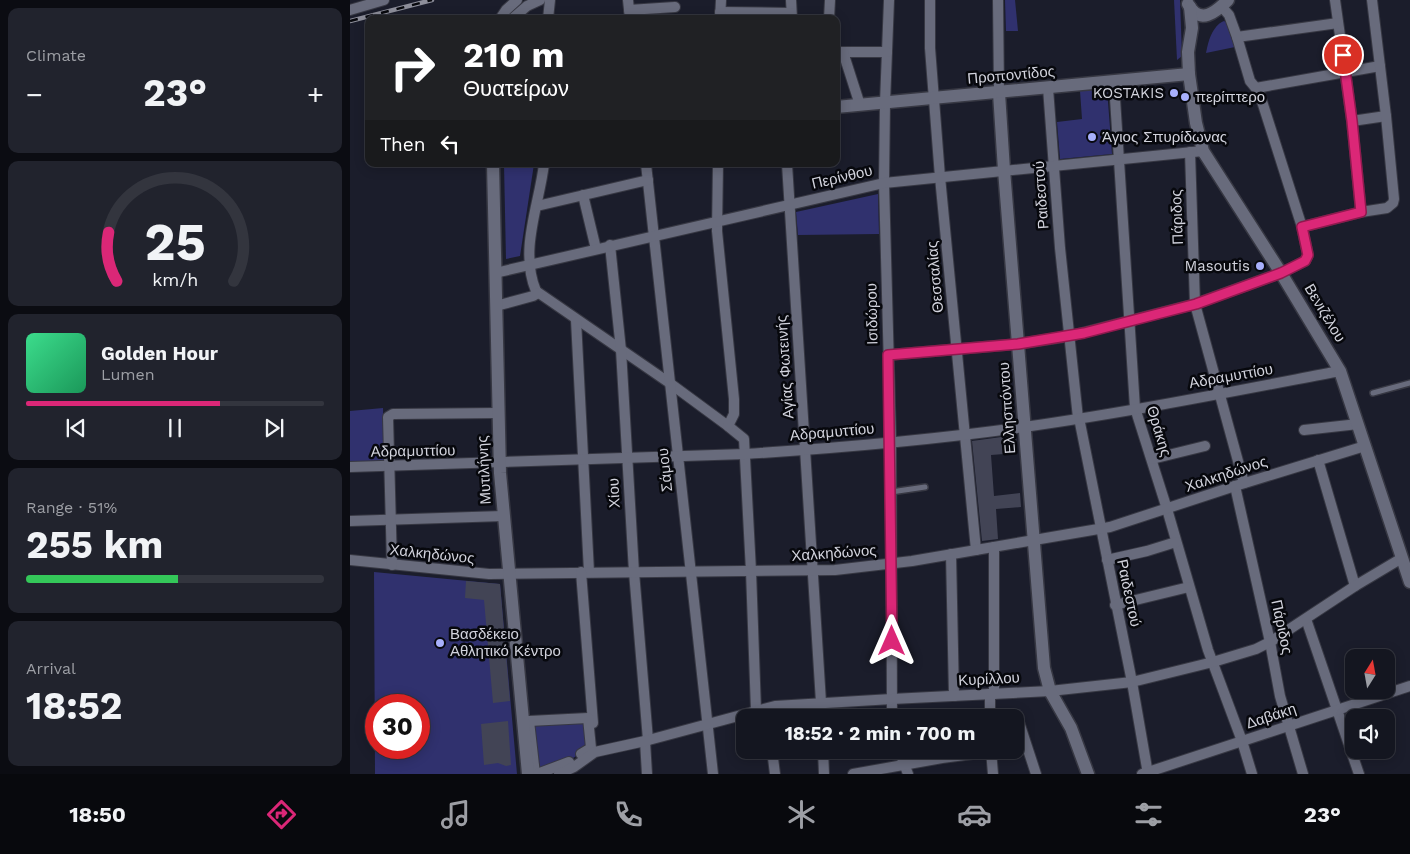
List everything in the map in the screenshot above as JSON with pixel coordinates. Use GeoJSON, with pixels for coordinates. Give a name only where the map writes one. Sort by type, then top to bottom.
{"type":"FeatureCollection","features":[{"type":"Feature","properties":{"kind":"street"},"geometry":{"type":"LineString","coordinates":[[350,10],[384,0]]}},
{"type":"Feature","properties":{"kind":"street"},"geometry":{"type":"LineString","coordinates":[[503,15],[517,0]]}},
{"type":"Feature","properties":{"kind":"street"},"geometry":{"type":"LineString","coordinates":[[517,15],[527,6],[540,0]]}},
{"type":"Feature","properties":{"kind":"street"},"geometry":{"type":"LineString","coordinates":[[548,15],[550,0]]}},
{"type":"Feature","properties":{"kind":"street"},"geometry":{"type":"LineString","coordinates":[[554,15],[556,0]]}},
{"type":"Feature","properties":{"kind":"street"},"geometry":{"type":"LineString","coordinates":[[720,15],[721,0]]}},
{"type":"Feature","properties":{"kind":"street"},"geometry":{"type":"LineString","coordinates":[[791,0],[791,15]]}},
{"type":"Feature","properties":{"kind":"street"},"geometry":{"type":"LineString","coordinates":[[829,15],[830,0]]}},
{"type":"Feature","properties":{"kind":"street","name":"Ισιδώρου"},"geometry":{"type":"LineString","coordinates":[[889,0],[884,183],[890,442],[892,709]]}},
{"type":"Feature","properties":{"kind":"street","name":"Θεσσαλίας"},"geometry":{"type":"LineString","coordinates":[[930,0],[930,48],[940,177],[976,550]]}},
{"type":"Feature","properties":{"kind":"street","name":"Ελλησπόντου"},"geometry":{"type":"LineString","coordinates":[[998,0],[999,92],[1004,170],[1044,668],[1050,691],[1071,728],[1088,774]]}},
{"type":"Feature","properties":{"kind":"street"},"geometry":{"type":"LineString","coordinates":[[1335,0],[1352,121],[1361,212]]}},
{"type":"Feature","properties":{"kind":"street"},"geometry":{"type":"LineString","coordinates":[[1302,227],[1361,212],[1386,208],[1392,203],[1394,195],[1372,0]]}},
{"type":"Feature","properties":{"kind":"street"},"geometry":{"type":"LineString","coordinates":[[1188,4],[1200,14],[1221,5]]}},
{"type":"Feature","properties":{"kind":"street","name":"Βενιζέλου"},"geometry":{"type":"LineString","coordinates":[[1188,4],[1192,28],[1189,45],[1189,74],[1196,124],[1203,151],[1281,273],[1340,371],[1410,582]]}},
{"type":"Feature","properties":{"kind":"street"},"geometry":{"type":"LineString","coordinates":[[888,355],[1018,344],[1070,336],[1196,304],[1281,273],[1305,261],[1308,257],[1302,227],[1259,92],[1250,81],[1237,37],[1221,5]]}},
{"type":"Feature","properties":{"kind":"street"},"geometry":{"type":"LineString","coordinates":[[1189,45],[1206,20],[1221,5]]}},
{"type":"Feature","properties":{"kind":"street"},"geometry":{"type":"LineString","coordinates":[[629,9],[675,6]]}},
{"type":"Feature","properties":{"kind":"street"},"geometry":{"type":"LineString","coordinates":[[1237,37],[1338,23]]}},
{"type":"Feature","properties":{"kind":"street"},"geometry":{"type":"LineString","coordinates":[[860,105],[840,52],[887,52]]}},
{"type":"Feature","properties":{"kind":"street"},"geometry":{"type":"LineString","coordinates":[[1256,88],[1380,66]]}},
{"type":"Feature","properties":{"kind":"street","name":"Προποντίδος"},"geometry":{"type":"LineString","coordinates":[[840,107],[1189,74]]}},
{"type":"Feature","properties":{"kind":"street","name":"Θράκης"},"geometry":{"type":"LineString","coordinates":[[1114,82],[1135,408],[1152,459],[1208,650],[1242,741],[1252,774]]}},
{"type":"Feature","properties":{"kind":"street","name":"Ραιδεστού"},"geometry":{"type":"LineString","coordinates":[[1048,88],[1060,248],[1079,418],[1115,605],[1132,682],[1146,773]]}},
{"type":"Feature","properties":{"kind":"street"},"geometry":{"type":"LineString","coordinates":[[1352,121],[1386,116]]}},
{"type":"Feature","properties":{"kind":"street","name":"Περίνθου"},"geometry":{"type":"LineString","coordinates":[[495,273],[884,183],[1203,151]]}},
{"type":"Feature","properties":{"kind":"street","name":"Πάριδος"},"geometry":{"type":"LineString","coordinates":[[1190,152],[1196,304],[1220,394],[1240,485],[1280,696],[1303,774]]}},
{"type":"Feature","properties":{"kind":"street","name":"Μυτιλήνης"},"geometry":{"type":"LineString","coordinates":[[493,167],[499,463],[528,774]]}},
{"type":"Feature","properties":{"kind":"street"},"geometry":{"type":"LineString","coordinates":[[544,167],[529,245],[530,264],[535,290],[671,384],[744,440],[751,572],[763,709]]}},
{"type":"Feature","properties":{"kind":"street","name":"Σάμου"},"geometry":{"type":"LineString","coordinates":[[646,167],[713,774]]}},
{"type":"Feature","properties":{"kind":"street"},"geometry":{"type":"LineString","coordinates":[[718,167],[717,221],[734,399],[733,416],[728,426]]}},
{"type":"Feature","properties":{"kind":"street","name":"Αγίας Φωτεινής"},"geometry":{"type":"LineString","coordinates":[[787,167],[821,709]]}},
{"type":"Feature","properties":{"kind":"street"},"geometry":{"type":"LineString","coordinates":[[537,206],[648,180]]}},
{"type":"Feature","properties":{"kind":"street"},"geometry":{"type":"LineString","coordinates":[[583,195],[596,249]]}},
{"type":"Feature","properties":{"kind":"street","name":"Χίου"},"geometry":{"type":"LineString","coordinates":[[610,246],[621,350],[634,572],[647,740],[647,774]]}},
{"type":"Feature","properties":{"kind":"street"},"geometry":{"type":"LineString","coordinates":[[496,306],[538,293]]}},
{"type":"Feature","properties":{"kind":"street"},"geometry":{"type":"LineString","coordinates":[[576,320],[583,460],[585,572],[595,752]]}},
{"type":"Feature","properties":{"kind":"street","name":"Αδραμυττίου"},"geometry":{"type":"LineString","coordinates":[[350,467],[745,454],[890,442],[1024,427],[1220,394],[1340,371]]}},
{"type":"Feature","properties":{"kind":"street"},"geometry":{"type":"LineString","coordinates":[[392,565],[387,420],[390,415],[498,413]]}},
{"type":"Feature","properties":{"kind":"street"},"geometry":{"type":"LineString","coordinates":[[1304,430],[1358,424]]}},
{"type":"Feature","properties":{"kind":"street"},"geometry":{"type":"LineString","coordinates":[[1152,459],[1205,446]]}},
{"type":"Feature","properties":{"kind":"street","name":"Χαλκηδώνος"},"geometry":{"type":"LineString","coordinates":[[350,560],[459,572],[509,574],[691,571],[814,572],[951,554],[1100,529],[1365,446]]}},
{"type":"Feature","properties":{"kind":"street"},"geometry":{"type":"LineString","coordinates":[[1318,460],[1355,586]]}},
{"type":"Feature","properties":{"kind":"street"},"geometry":{"type":"LineString","coordinates":[[350,521],[503,516]]}},
{"type":"Feature","properties":{"kind":"street"},"geometry":{"type":"LineString","coordinates":[[1106,560],[1176,542]]}},
{"type":"Feature","properties":{"kind":"street"},"geometry":{"type":"LineString","coordinates":[[991,709],[994,547]]}},
{"type":"Feature","properties":{"kind":"street"},"geometry":{"type":"LineString","coordinates":[[951,554],[954,696]]}},
{"type":"Feature","properties":{"kind":"street","name":"Κυρίλλου"},"geometry":{"type":"LineString","coordinates":[[782,709],[821,703],[1050,691],[1132,682],[1213,662],[1256,649],[1402,558]]}},
{"type":"Feature","properties":{"kind":"street"},"geometry":{"type":"LineString","coordinates":[[1115,605],[1189,587]]}},
{"type":"Feature","properties":{"kind":"street"},"geometry":{"type":"LineString","coordinates":[[1306,619],[1359,774]]}},
{"type":"Feature","properties":{"kind":"street","name":"Δαβάκη"},"geometry":{"type":"LineString","coordinates":[[1146,773],[1410,686]]}},
{"type":"Feature","properties":{"kind":"street"},"geometry":{"type":"LineString","coordinates":[[522,714],[592,711]]}},
{"type":"Feature","properties":{"kind":"street"},"geometry":{"type":"LineString","coordinates":[[588,718],[591,748],[566,764],[536,774],[530,721],[588,718]]}},
{"type":"Feature","properties":{"kind":"street","name":"Κυρίλλου"},"geometry":{"type":"LineString","coordinates":[[558,774],[574,767],[595,752],[736,718]]}},
{"type":"Feature","properties":{"kind":"street"},"geometry":{"type":"LineString","coordinates":[[1024,737],[1036,774]]}},
{"type":"Feature","properties":{"kind":"street"},"geometry":{"type":"LineString","coordinates":[[773,759],[775,774]]}},
{"type":"Feature","properties":{"kind":"street"},"geometry":{"type":"LineString","coordinates":[[823,759],[824,774]]}},
{"type":"Feature","properties":{"kind":"street"},"geometry":{"type":"LineString","coordinates":[[853,774],[906,770],[954,759]]}},
{"type":"Feature","properties":{"kind":"street"},"geometry":{"type":"LineString","coordinates":[[991,759],[992,774]]}},
{"type":"Feature","properties":{"kind":"lane"},"geometry":{"type":"LineString","coordinates":[[1373,393],[1410,383]]}},
{"type":"Feature","properties":{"kind":"lane"},"geometry":{"type":"LineString","coordinates":[[890,492],[924,487]]}},
{"type":"Feature","properties":{"kind":"shaded area"},"geometry":{"type":"Polygon","coordinates":[[[1005,0],[1015,0],[1018,31],[1006,31],[1005,0]]]}},
{"type":"Feature","properties":{"kind":"shaded area"},"geometry":{"type":"Polygon","coordinates":[[[1174,0],[1180,0],[1182,56],[1177,60],[1174,0]]]}},
{"type":"Feature","properties":{"kind":"shaded area"},"geometry":{"type":"Polygon","coordinates":[[[1224,21],[1235,47],[1206,53],[1209,39],[1214,30],[1224,21]]]}},
{"type":"Feature","properties":{"kind":"shaded area"},"geometry":{"type":"Polygon","coordinates":[[[1107,89],[1112,154],[1060,159],[1057,122],[1082,119],[1080,91],[1107,89]]]}},
{"type":"Feature","properties":{"kind":"shaded area"},"geometry":{"type":"Polygon","coordinates":[[[504,167],[534,167],[520,256],[506,259],[504,167]]]}},
{"type":"Feature","properties":{"kind":"shaded area"},"geometry":{"type":"Polygon","coordinates":[[[878,194],[879,234],[798,235],[796,212],[878,194]]]}},
{"type":"Feature","properties":{"kind":"shaded area"},"geometry":{"type":"Polygon","coordinates":[[[383,408],[384,461],[350,462],[350,411],[383,408]]]}},
{"type":"Feature","properties":{"kind":"shaded area","name":"Βασδέκειο Αθλητικό Κέντρο"},"geometry":{"type":"Polygon","coordinates":[[[374,572],[500,584],[517,774],[375,774],[375,759],[430,759],[430,694],[375,694],[374,572]]]}},
{"type":"Feature","properties":{"kind":"shaded area"},"geometry":{"type":"Polygon","coordinates":[[[587,719],[589,747],[566,763],[537,773],[531,722],[587,719]]]}},
{"type":"Feature","properties":{"kind":"building"},"geometry":{"type":"Polygon","coordinates":[[[1016,435],[1017,453],[991,455],[994,496],[1020,493],[1021,507],[996,509],[998,539],[982,541],[972,441],[1016,435]]]}},
{"type":"Feature","properties":{"kind":"building"},"geometry":{"type":"Polygon","coordinates":[[[466,581],[500,584],[510,701],[493,703],[484,600],[465,598],[466,581]]]}},
{"type":"Feature","properties":{"kind":"building"},"geometry":{"type":"Polygon","coordinates":[[[508,721],[511,765],[506,766],[498,763],[484,765],[481,724],[508,721]]]}},
{"type":"Feature","properties":{"kind":"railway"},"geometry":{"type":"LineString","coordinates":[[373,15],[432,0]]}},
{"type":"Feature","properties":{"kind":"railway"},"geometry":{"type":"LineString","coordinates":[[350,21],[365,17]]}},
{"type":"Feature","properties":{"kind":"place","name":"KOSTAKIS"},"geometry":{"type":"Point","coordinates":[1174,93]}},
{"type":"Feature","properties":{"kind":"place","name":"περίπτερο"},"geometry":{"type":"Point","coordinates":[1185,97]}},
{"type":"Feature","properties":{"kind":"place","name":"Άγιος Σπυρίδωνας"},"geometry":{"type":"Point","coordinates":[1092,137]}},
{"type":"Feature","properties":{"kind":"place","name":"Masoutis"},"geometry":{"type":"Point","coordinates":[1260,266]}},
{"type":"Feature","properties":{"kind":"place","name":"Βασδέκειο Αθλητικό Κέντρο"},"geometry":{"type":"Point","coordinates":[440,643]}},
{"type":"Feature","properties":{"kind":"route"},"geometry":{"type":"LineString","coordinates":[[892,641],[888,355],[1018,344],[1070,336],[1196,304],[1281,273],[1305,261],[1308,255],[1302,227],[1361,212],[1343,55]]}}]}
